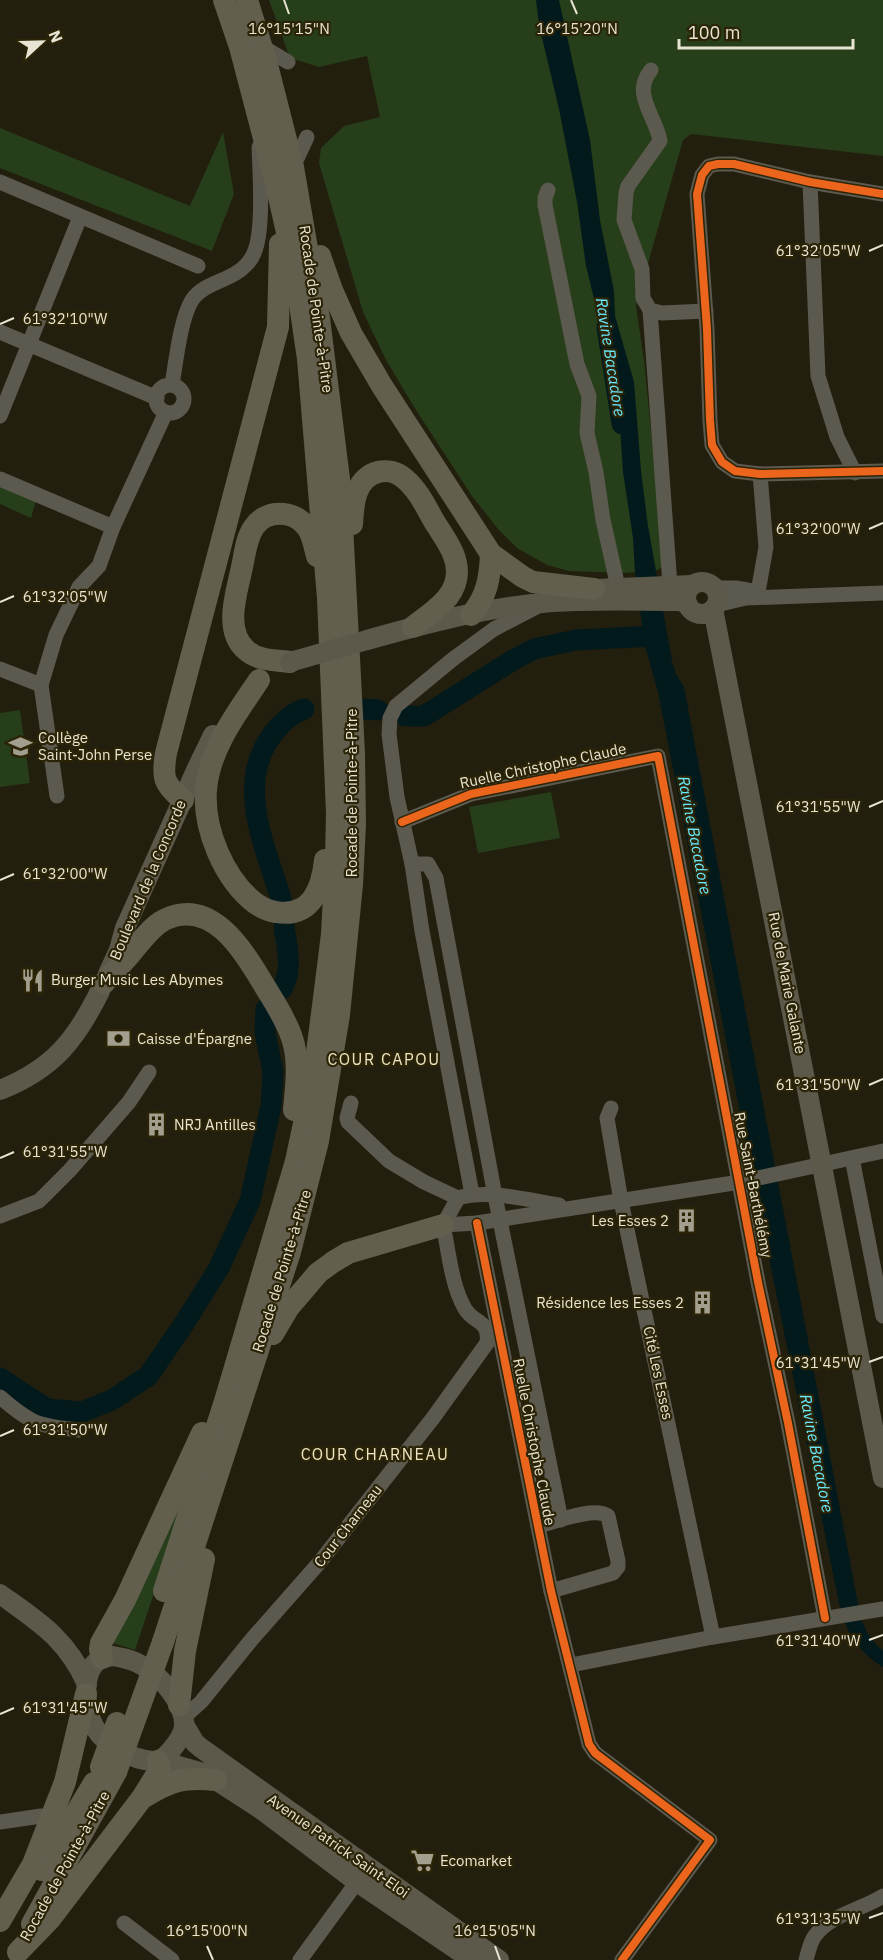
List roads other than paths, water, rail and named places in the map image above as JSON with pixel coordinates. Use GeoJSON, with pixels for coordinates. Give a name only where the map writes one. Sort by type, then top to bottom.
{"type":"FeatureCollection","features":[{"type":"Feature","properties":{"kind":"highway","name":"Rocade de Pointe-à-Pitre"},"geometry":{"type":"LineString","coordinates":[[156,1640],[241,1402],[290,1252],[307,1189],[318,1141],[339,1015],[352,885],[355,824],[352,696],[337,602],[308,359],[294,263],[257,108],[224,0]]}},
{"type":"Feature","properties":{"kind":"highway","name":"Rocade de Pointe-à-Pitre"},"geometry":{"type":"LineString","coordinates":[[156,1640],[296,1161],[314,1076],[332,934],[336,859],[340,487],[319,318],[299,195],[247,0]]}},
{"type":"Feature","properties":{"kind":"highway"},"geometry":{"type":"LineString","coordinates":[[183,800],[172,792],[163,772],[166,753],[278,327],[280,255],[277,188]]}},
{"type":"Feature","properties":{"kind":"highway"},"geometry":{"type":"LineString","coordinates":[[299,195],[332,290],[351,333],[410,430],[491,554],[533,582],[594,589]]}},
{"type":"Feature","properties":{"kind":"highway"},"geometry":{"type":"LineString","coordinates":[[337,602],[357,492],[361,483],[369,476],[378,471],[387,470],[404,478],[413,487],[449,545],[457,565],[456,583],[448,596],[412,627]]}},
{"type":"Feature","properties":{"kind":"highway"},"geometry":{"type":"LineString","coordinates":[[290,662],[255,656],[245,650],[235,629],[234,607],[248,540],[259,522],[278,513],[288,515],[305,524],[313,540],[321,582],[337,602]]}},
{"type":"Feature","properties":{"kind":"highway"},"geometry":{"type":"LineString","coordinates":[[475,609],[490,577],[491,554]]}},
{"type":"Feature","properties":{"kind":"highway"},"geometry":{"type":"LineString","coordinates":[[259,680],[236,715],[212,761],[206,788],[206,814],[212,838],[225,866],[240,888],[263,909],[292,913],[302,909],[314,897],[321,885],[336,778]]}},
{"type":"Feature","properties":{"kind":"highway"},"geometry":{"type":"LineString","coordinates":[[102,987],[146,936],[165,920],[177,916],[198,916],[211,921],[226,932],[238,946],[282,1015],[294,1044],[297,1076],[294,1111],[267,1242],[267,1256]]}},
{"type":"Feature","properties":{"kind":"highway"},"geometry":{"type":"LineString","coordinates":[[182,1716],[185,1651],[241,1402],[275,1331],[303,1289],[318,1272],[333,1262],[348,1253],[443,1225]]}},
{"type":"Feature","properties":{"kind":"highway"},"geometry":{"type":"LineString","coordinates":[[220,1490],[251,1393],[275,1331]]}},
{"type":"Feature","properties":{"kind":"highway"},"geometry":{"type":"LineString","coordinates":[[101,1659],[101,1643],[143,1561],[235,1364]]}},
{"type":"Feature","properties":{"kind":"highway"},"geometry":{"type":"LineString","coordinates":[[108,1770],[156,1640]]}},
{"type":"Feature","properties":{"kind":"highway"},"geometry":{"type":"LineString","coordinates":[[5,1920],[33,1864],[65,1782],[87,1689]]}},
{"type":"Feature","properties":{"kind":"highway"},"geometry":{"type":"LineString","coordinates":[[17,1950],[50,1919],[142,1798],[160,1769],[161,1759]]}},
{"type":"Feature","properties":{"kind":"highway","name":"Rocade de Pointe-à-Pitre"},"geometry":{"type":"LineString","coordinates":[[17,1950],[5,1920],[30,1888],[71,1822],[108,1770]]}},
{"type":"Feature","properties":{"kind":"highway","name":"Rocade de Pointe-à-Pitre"},"geometry":{"type":"LineString","coordinates":[[17,1950],[108,1770]]}},
{"type":"Feature","properties":{"kind":"highway"},"geometry":{"type":"LineString","coordinates":[[142,1798],[169,1783],[180,1780],[191,1778],[216,1780]]}},
{"type":"Feature","properties":{"kind":"highway"},"geometry":{"type":"LineString","coordinates":[[30,1888],[33,1864]]}},
{"type":"Feature","properties":{"kind":"main road"},"geometry":{"type":"LineString","coordinates":[[475,609],[523,594],[594,589],[694,597]]}},
{"type":"Feature","properties":{"kind":"main road"},"geometry":{"type":"LineString","coordinates":[[475,609],[626,592]]}},
{"type":"Feature","properties":{"kind":"main road","name":"Rue de Marie Galante"},"geometry":{"type":"LineString","coordinates":[[694,597],[717,630],[883,1478]]}},
{"type":"Feature","properties":{"kind":"main road","name":"Boulevard de la Concorde"},"geometry":{"type":"LineString","coordinates":[[0,1090],[26,1079],[46,1065],[76,1035],[119,950],[125,928],[217,728],[234,704],[259,680],[290,662],[475,609]]}},
{"type":"Feature","properties":{"kind":"main road"},"geometry":{"type":"LineString","coordinates":[[0,1595],[42,1624],[61,1641],[78,1666],[87,1689],[90,1718],[105,1739],[140,1760],[161,1759],[175,1746],[182,1716],[161,1681],[143,1666],[113,1656],[101,1659],[90,1672],[87,1689]]}},
{"type":"Feature","properties":{"kind":"main road"},"geometry":{"type":"LineString","coordinates":[[61,1641],[101,1659]]}},
{"type":"Feature","properties":{"kind":"main road","name":"Avenue Patrick Saint-Eloi"},"geometry":{"type":"LineString","coordinates":[[182,1716],[195,1743],[201,1748],[499,1960]]}},
{"type":"Feature","properties":{"kind":"main road","name":"Avenue Patrick Saint-Eloi"},"geometry":{"type":"LineString","coordinates":[[161,1759],[203,1773],[216,1780],[262,1810],[357,1882],[472,1960]]}},
{"type":"Feature","properties":{"kind":"street"},"geometry":{"type":"LineString","coordinates":[[261,46],[288,62]]}},
{"type":"Feature","properties":{"kind":"street"},"geometry":{"type":"LineString","coordinates":[[651,70],[644,78],[644,98],[660,141],[628,186],[624,220],[642,268],[644,298],[650,310],[694,597],[737,599],[764,595],[883,593]]}},
{"type":"Feature","properties":{"kind":"street"},"geometry":{"type":"LineString","coordinates":[[172,385],[184,321],[193,298],[206,287],[236,273],[248,263],[257,245],[260,180],[257,108]]}},
{"type":"Feature","properties":{"kind":"street"},"geometry":{"type":"LineString","coordinates":[[293,167],[307,137]]}},
{"type":"Feature","properties":{"kind":"street"},"geometry":{"type":"LineString","coordinates":[[883,194],[810,182],[734,164],[709,166],[702,175],[697,194],[706,311],[712,445],[722,462],[735,471],[760,474],[883,471]]}},
{"type":"Feature","properties":{"kind":"street"},"geometry":{"type":"LineString","coordinates":[[0,182],[198,266]]}},
{"type":"Feature","properties":{"kind":"street"},"geometry":{"type":"LineString","coordinates":[[810,182],[818,376],[837,437],[855,472]]}},
{"type":"Feature","properties":{"kind":"street"},"geometry":{"type":"LineString","coordinates":[[548,190],[545,205],[577,364],[588,396],[587,433],[603,520],[626,592]]}},
{"type":"Feature","properties":{"kind":"street"},"geometry":{"type":"LineString","coordinates":[[0,416],[81,217]]}},
{"type":"Feature","properties":{"kind":"street"},"geometry":{"type":"LineString","coordinates":[[650,310],[662,313],[706,311]]}},
{"type":"Feature","properties":{"kind":"street"},"geometry":{"type":"LineString","coordinates":[[0,332],[156,398]]}},
{"type":"Feature","properties":{"kind":"street"},"geometry":{"type":"LineString","coordinates":[[172,385],[181,390],[184,395],[184,404],[177,412],[166,412],[158,405],[156,398],[161,388],[172,385]]}},
{"type":"Feature","properties":{"kind":"street"},"geometry":{"type":"LineString","coordinates":[[57,796],[40,685],[56,635],[79,587],[99,566],[113,527],[166,412]]}},
{"type":"Feature","properties":{"kind":"street"},"geometry":{"type":"LineString","coordinates":[[760,474],[766,547],[764,595]]}},
{"type":"Feature","properties":{"kind":"street"},"geometry":{"type":"LineString","coordinates":[[0,479],[113,527]]}},
{"type":"Feature","properties":{"kind":"street"},"geometry":{"type":"LineString","coordinates":[[443,1225],[465,1196],[412,864],[402,822],[389,734],[390,718],[396,706],[453,659],[494,629],[544,603]]}},
{"type":"Feature","properties":{"kind":"street"},"geometry":{"type":"LineString","coordinates":[[0,669],[40,685]]}},
{"type":"Feature","properties":{"kind":"street","name":"Ruelle Christophe Claude"},"geometry":{"type":"LineString","coordinates":[[402,822],[471,794],[658,756]]}},
{"type":"Feature","properties":{"kind":"street","name":"Rue Saint-Barthélémy"},"geometry":{"type":"LineString","coordinates":[[658,756],[829,1617]]}},
{"type":"Feature","properties":{"kind":"street"},"geometry":{"type":"LineString","coordinates":[[412,864],[428,864],[436,878],[495,1196],[561,1520]]}},
{"type":"Feature","properties":{"kind":"street"},"geometry":{"type":"LineString","coordinates":[[0,1216],[39,1201],[70,1170],[129,1102],[149,1072]]}},
{"type":"Feature","properties":{"kind":"street"},"geometry":{"type":"LineString","coordinates":[[351,1103],[348,1122],[389,1161],[424,1182],[465,1196],[495,1196],[571,1208]]}},
{"type":"Feature","properties":{"kind":"street","name":"Cité Les Esses"},"geometry":{"type":"LineString","coordinates":[[611,1108],[607,1118],[621,1201],[713,1637]]}},
{"type":"Feature","properties":{"kind":"street"},"geometry":{"type":"LineString","coordinates":[[443,1225],[477,1223],[744,1181],[883,1151]]}},
{"type":"Feature","properties":{"kind":"street"},"geometry":{"type":"LineString","coordinates":[[852,1158],[883,1317]]}},
{"type":"Feature","properties":{"kind":"street","name":"Ruelle Christophe Claude"},"geometry":{"type":"LineString","coordinates":[[477,1223],[551,1591],[589,1744],[595,1753],[710,1840],[622,1960]]}},
{"type":"Feature","properties":{"kind":"street","name":"Cour Charneau"},"geometry":{"type":"LineString","coordinates":[[182,1716],[201,1702],[252,1639],[319,1563],[433,1418],[487,1343],[489,1332],[466,1311],[460,1298],[443,1225]]}},
{"type":"Feature","properties":{"kind":"street"},"geometry":{"type":"LineString","coordinates":[[0,1397],[34,1423],[79,1430]]}},
{"type":"Feature","properties":{"kind":"street"},"geometry":{"type":"LineString","coordinates":[[538,1526],[593,1512],[605,1513],[608,1516],[618,1561],[618,1567],[613,1573],[551,1591]]}},
{"type":"Feature","properties":{"kind":"street"},"geometry":{"type":"LineString","coordinates":[[571,1665],[713,1637],[879,1609]]}},
{"type":"Feature","properties":{"kind":"street"},"geometry":{"type":"LineString","coordinates":[[0,1822],[41,1816]]}},
{"type":"Feature","properties":{"kind":"street"},"geometry":{"type":"LineString","coordinates":[[300,1960],[357,1882]]}},
{"type":"Feature","properties":{"kind":"street"},"geometry":{"type":"LineString","coordinates":[[806,1960],[813,1938],[832,1920],[883,1896]]}},
{"type":"Feature","properties":{"kind":"street"},"geometry":{"type":"LineString","coordinates":[[124,1923],[172,1960]]}},
{"type":"Feature","properties":{"kind":"water"},"geometry":{"type":"Polygon","coordinates":[[[536,0],[559,0],[590,140],[600,220],[614,291],[615,316],[634,382],[648,526],[672,661],[676,674],[684,687],[859,1609],[867,1632],[883,1651],[883,1667],[857,1644],[841,1613],[658,692],[645,646],[623,472],[618,395],[611,355],[603,350],[598,315],[586,266],[577,202],[559,109],[539,25],[536,0]]]}},
{"type":"Feature","properties":{"kind":"waterway","name":"Ravine Bacadore"},"geometry":{"type":"LineString","coordinates":[[607,327],[622,424]]}},
{"type":"Feature","properties":{"kind":"waterway"},"geometry":{"type":"LineString","coordinates":[[405,716],[424,716],[534,649],[576,640],[655,636]]}},
{"type":"Feature","properties":{"kind":"waterway"},"geometry":{"type":"LineString","coordinates":[[281,899],[257,818],[255,777],[260,757],[273,733],[289,717],[304,709]]}},
{"type":"Feature","properties":{"kind":"waterway"},"geometry":{"type":"LineString","coordinates":[[364,709],[378,710]]}},
{"type":"Feature","properties":{"kind":"waterway"},"geometry":{"type":"LineString","coordinates":[[282,989],[288,966],[284,926]]}},
{"type":"Feature","properties":{"kind":"waterway"},"geometry":{"type":"LineString","coordinates":[[0,1378],[47,1409],[82,1412],[112,1400],[148,1376],[219,1268],[250,1201],[271,1106],[273,1072],[265,1032],[266,1009]]}},
{"type":"Feature","properties":{"kind":"place","name":"Collège Saint-John Perse"},"geometry":{"type":"Point","coordinates":[20,747]}},
{"type":"Feature","properties":{"kind":"place","name":"Burger Music Les Abymes"},"geometry":{"type":"Point","coordinates":[33,980]}},
{"type":"Feature","properties":{"kind":"place","name":"Caisse d'Épargne"},"geometry":{"type":"Point","coordinates":[119,1039]}},
{"type":"Feature","properties":{"kind":"place","name":"NRJ Antilles"},"geometry":{"type":"Point","coordinates":[156,1125]}},
{"type":"Feature","properties":{"kind":"place","name":"Les Esses 2"},"geometry":{"type":"Point","coordinates":[687,1221]}},
{"type":"Feature","properties":{"kind":"place","name":"Résidence les Esses 2"},"geometry":{"type":"Point","coordinates":[702,1303]}},
{"type":"Feature","properties":{"kind":"place","name":"Ecomarket"},"geometry":{"type":"Point","coordinates":[422,1861]}},
{"type":"Feature","properties":{"kind":"district","name":"COUR CAPOU"},"geometry":{"type":"Point","coordinates":[384,1059]}},
{"type":"Feature","properties":{"kind":"district","name":"COUR CHARNEAU"},"geometry":{"type":"Point","coordinates":[375,1454]}}]}
